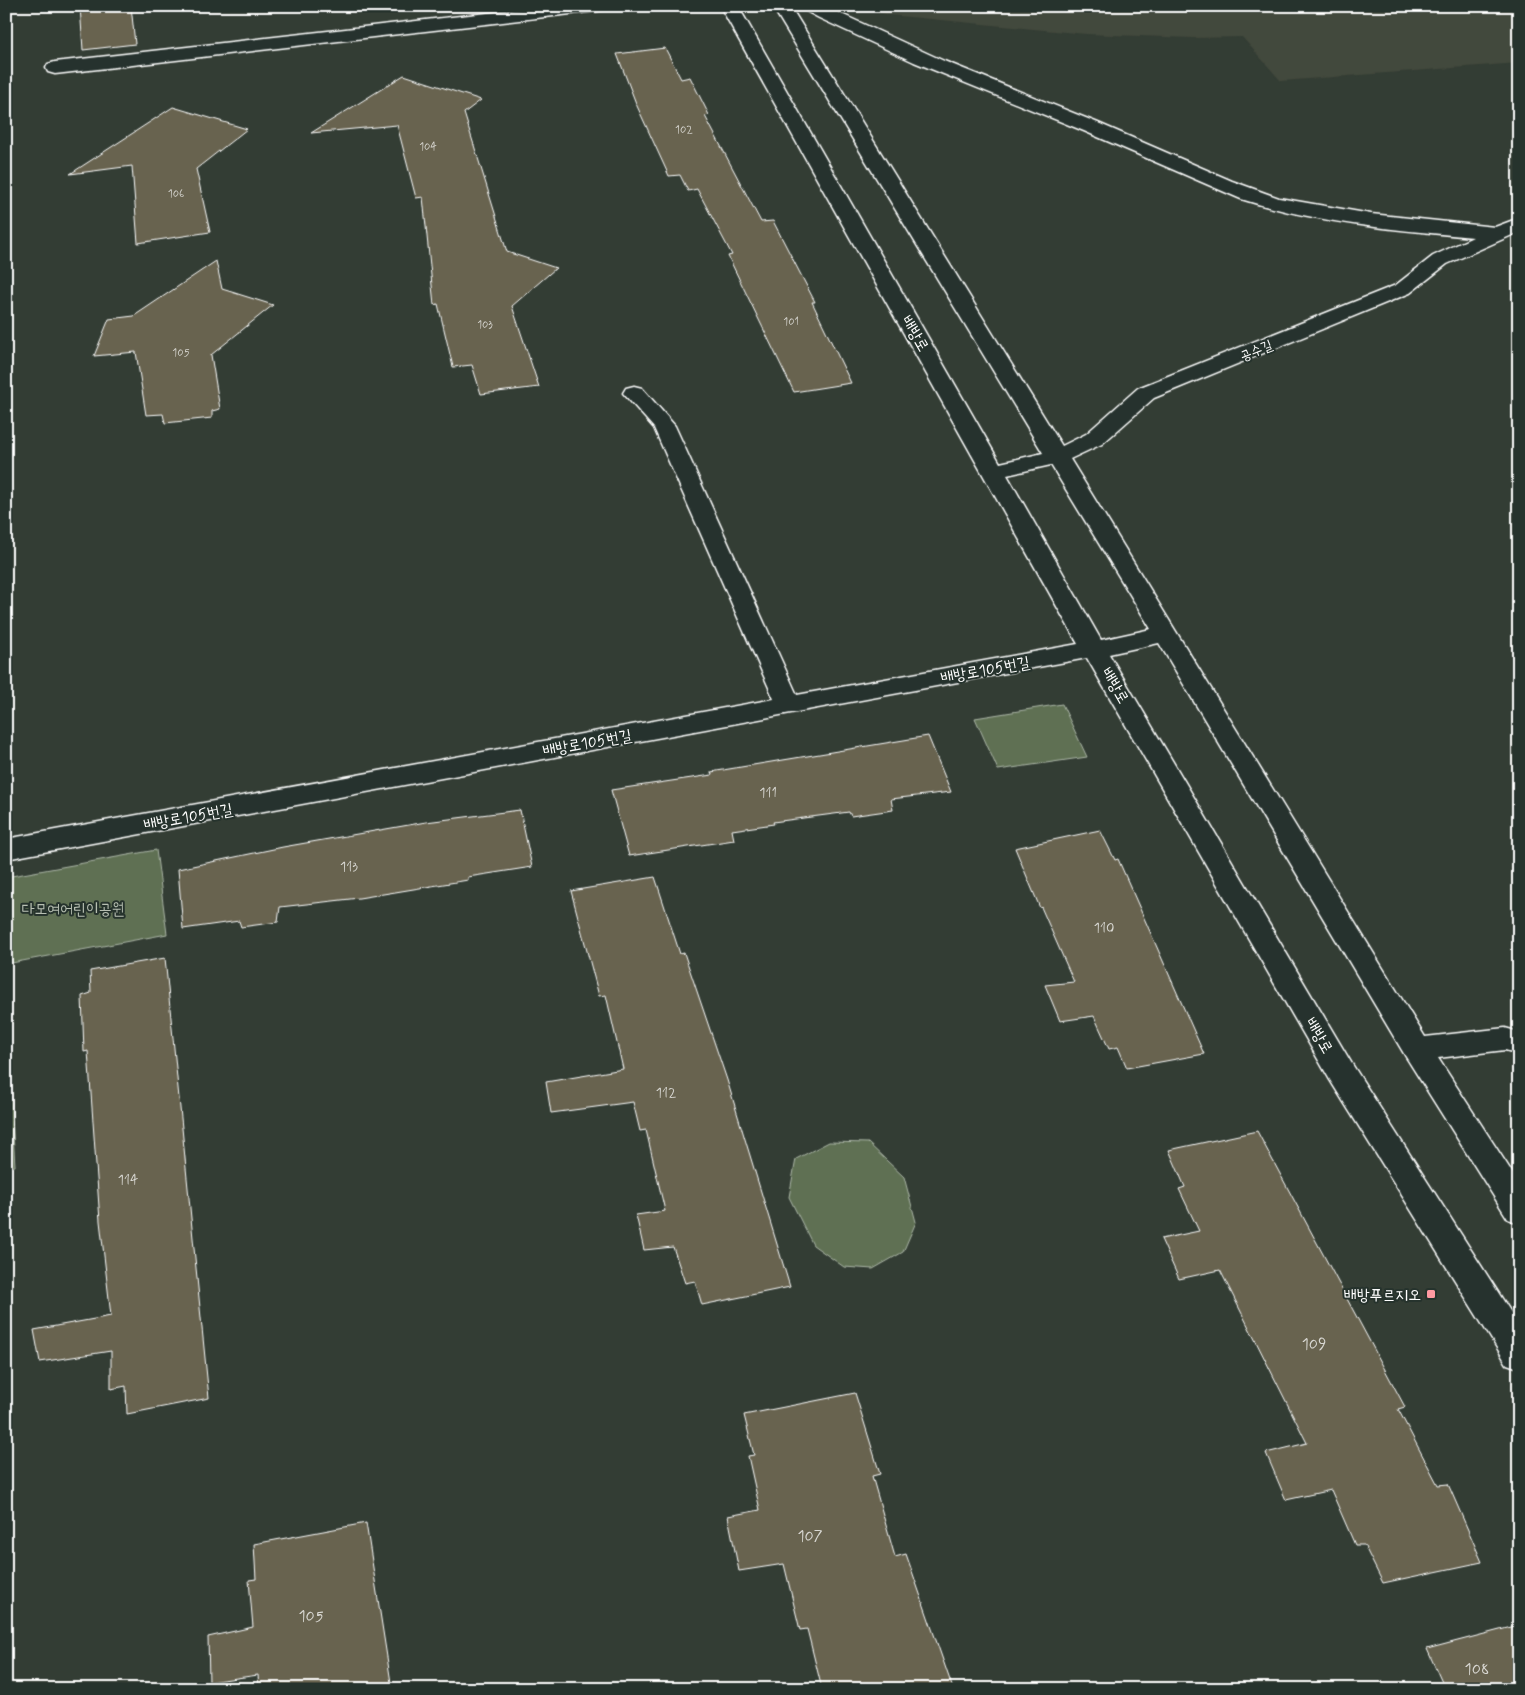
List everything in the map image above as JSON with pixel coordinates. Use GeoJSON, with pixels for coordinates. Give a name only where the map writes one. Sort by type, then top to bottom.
{"type":"FeatureCollection","features":[{"type":"Feature","properties":{"kind":"street"},"geometry":{"type":"LineString","coordinates":[[55,68],[597,6]]}},
{"type":"Feature","properties":{"kind":"street","name":"배방로"},"geometry":{"type":"LineString","coordinates":[[729,6],[995,471],[1094,649],[1341,1072],[1519,1354]]}},
{"type":"Feature","properties":{"kind":"street"},"geometry":{"type":"LineString","coordinates":[[781,6],[1058,456],[1417,1049],[1519,1210]]}},
{"type":"Feature","properties":{"kind":"street"},"geometry":{"type":"LineString","coordinates":[[810,6],[937,65],[1124,140],[1180,167],[1245,193],[1295,208],[1390,223],[1498,234]]}},
{"type":"Feature","properties":{"kind":"street","name":"공수길"},"geometry":{"type":"LineString","coordinates":[[995,471],[1058,456],[1094,439],[1146,393],[1403,289],[1440,260],[1519,224]]}},
{"type":"Feature","properties":{"kind":"street"},"geometry":{"type":"LineString","coordinates":[[634,394],[664,426],[789,705]]}},
{"type":"Feature","properties":{"kind":"street","name":"배방로105번길"},"geometry":{"type":"LineString","coordinates":[[6,849],[1094,649],[1166,634]]}},
{"type":"Feature","properties":{"kind":"street"},"geometry":{"type":"LineString","coordinates":[[1417,1049],[1505,1039],[1519,1043]]}},
{"type":"Feature","properties":{"kind":"shaded area"},"geometry":{"type":"Polygon","coordinates":[[[857,6],[1519,6],[1519,63],[1281,81],[1242,37],[1193,38],[1086,34],[889,15],[857,6]]]}},
{"type":"Feature","properties":{"kind":"green space"},"geometry":{"type":"Polygon","coordinates":[[[1062,704],[1087,757],[998,770],[975,718],[1062,704]]]}},
{"type":"Feature","properties":{"kind":"green space","name":"다모여어린이공원"},"geometry":{"type":"Polygon","coordinates":[[[156,850],[167,934],[6,964],[6,877],[156,850]]]}},
{"type":"Feature","properties":{"kind":"green space"},"geometry":{"type":"Polygon","coordinates":[[[6,1019],[15,1166],[6,1168],[6,1019]]]}},
{"type":"Feature","properties":{"kind":"green space"},"geometry":{"type":"Polygon","coordinates":[[[829,1142],[868,1143],[904,1177],[916,1222],[903,1252],[873,1269],[844,1267],[813,1245],[789,1197],[796,1159],[829,1142]]]}},
{"type":"Feature","properties":{"kind":"building"},"geometry":{"type":"Polygon","coordinates":[[[80,6],[131,6],[135,44],[83,50],[80,6]]]}},
{"type":"Feature","properties":{"kind":"building"},"geometry":{"type":"Polygon","coordinates":[[[665,48],[681,79],[690,77],[709,115],[705,116],[761,222],[773,221],[815,302],[812,302],[851,383],[794,392],[728,256],[732,255],[697,189],[688,191],[680,175],[669,176],[637,106],[617,54],[665,48]]]}},
{"type":"Feature","properties":{"kind":"building"},"geometry":{"type":"Polygon","coordinates":[[[404,75],[481,100],[464,113],[507,252],[556,268],[512,306],[539,387],[481,394],[472,365],[453,367],[438,304],[434,305],[423,197],[416,198],[397,125],[311,133],[404,75]]]}},
{"type":"Feature","properties":{"kind":"building"},"geometry":{"type":"Polygon","coordinates":[[[173,107],[247,129],[196,169],[210,232],[138,243],[132,166],[70,174],[173,107]]]}},
{"type":"Feature","properties":{"kind":"building"},"geometry":{"type":"Polygon","coordinates":[[[216,261],[222,289],[273,305],[211,355],[220,409],[212,411],[212,418],[165,423],[163,414],[146,415],[136,352],[94,356],[109,319],[134,316],[216,261]]]}},
{"type":"Feature","properties":{"kind":"building"},"geometry":{"type":"Polygon","coordinates":[[[928,736],[951,792],[891,799],[893,810],[851,816],[849,812],[773,822],[774,824],[732,830],[734,840],[629,856],[611,790],[712,775],[711,772],[928,736]]]}},
{"type":"Feature","properties":{"kind":"building"},"geometry":{"type":"Polygon","coordinates":[[[520,810],[532,867],[468,877],[468,880],[359,898],[280,907],[278,922],[241,927],[239,921],[183,929],[178,869],[283,847],[426,822],[520,810]]]}},
{"type":"Feature","properties":{"kind":"building"},"geometry":{"type":"Polygon","coordinates":[[[1100,830],[1115,860],[1118,859],[1204,1054],[1127,1068],[1118,1047],[1109,1049],[1094,1016],[1060,1021],[1045,985],[1074,982],[1015,848],[1100,830]]]}},
{"type":"Feature","properties":{"kind":"building"},"geometry":{"type":"Polygon","coordinates":[[[655,877],[680,954],[684,953],[727,1080],[790,1287],[702,1305],[695,1281],[685,1283],[673,1247],[644,1250],[636,1215],[665,1211],[646,1130],[640,1131],[633,1102],[551,1113],[546,1082],[623,1069],[606,995],[599,996],[571,891],[655,877]]]}},
{"type":"Feature","properties":{"kind":"building"},"geometry":{"type":"Polygon","coordinates":[[[165,958],[209,1398],[127,1414],[126,1386],[111,1389],[111,1351],[40,1362],[34,1330],[111,1316],[100,1221],[88,1051],[84,1052],[82,996],[91,993],[90,971],[165,958]]]}},
{"type":"Feature","properties":{"kind":"building"},"geometry":{"type":"Polygon","coordinates":[[[1257,1131],[1405,1407],[1398,1409],[1438,1485],[1448,1484],[1482,1562],[1383,1583],[1364,1545],[1355,1545],[1331,1490],[1286,1500],[1266,1453],[1307,1443],[1220,1270],[1179,1279],[1161,1239],[1199,1231],[1179,1189],[1185,1187],[1169,1150],[1257,1131]]]}},
{"type":"Feature","properties":{"kind":"building"},"geometry":{"type":"Polygon","coordinates":[[[855,1393],[880,1474],[872,1476],[895,1557],[906,1554],[953,1689],[822,1689],[807,1629],[800,1630],[784,1564],[739,1571],[728,1516],[760,1510],[748,1456],[754,1455],[744,1415],[855,1393]]]}},
{"type":"Feature","properties":{"kind":"building"},"geometry":{"type":"Polygon","coordinates":[[[366,1523],[392,1689],[259,1689],[258,1675],[209,1682],[208,1637],[253,1627],[249,1580],[256,1579],[254,1544],[366,1523]]]}},
{"type":"Feature","properties":{"kind":"building"},"geometry":{"type":"Polygon","coordinates":[[[1519,1625],[1519,1689],[1445,1689],[1427,1649],[1519,1625]]]}},
{"type":"Feature","properties":{"kind":"place","name":"배방푸르지오"},"geometry":{"type":"Point","coordinates":[1431,1294]}}]}
